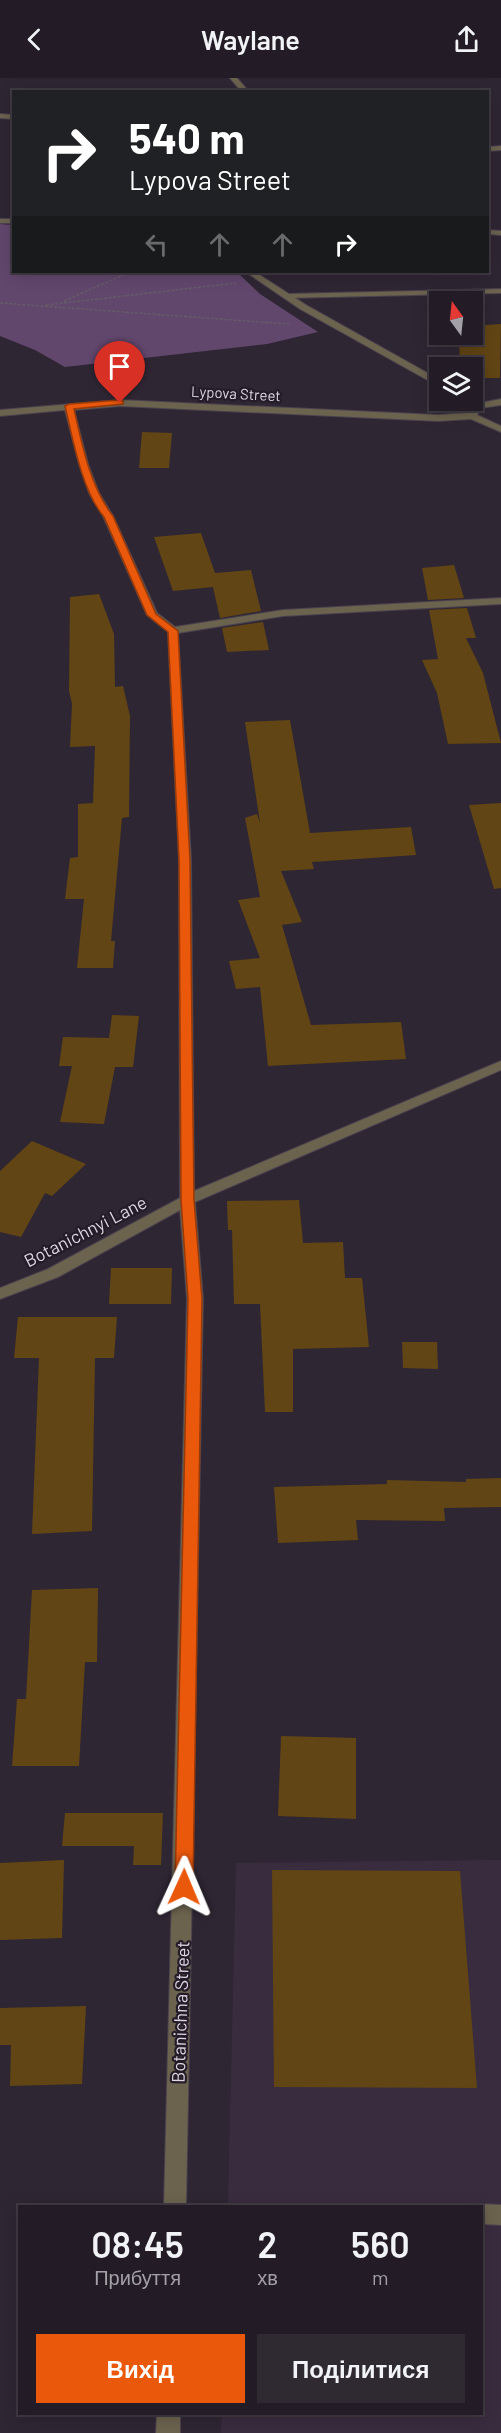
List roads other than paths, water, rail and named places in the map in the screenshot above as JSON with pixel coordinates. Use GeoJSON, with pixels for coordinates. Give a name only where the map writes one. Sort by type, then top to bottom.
{"type":"FeatureCollection","features":[{"type":"Feature","properties":{"kind":"street"},"geometry":{"type":"LineString","coordinates":[[233,78],[244,90]]}},
{"type":"Feature","properties":{"kind":"street"},"geometry":{"type":"LineString","coordinates":[[251,273],[339,328],[429,378]]}},
{"type":"Feature","properties":{"kind":"street"},"geometry":{"type":"LineString","coordinates":[[483,405],[501,402]]}},
{"type":"Feature","properties":{"kind":"street","name":"Lypova Street"},"geometry":{"type":"LineString","coordinates":[[0,413],[120,403],[438,418],[472,416],[501,429]]}},
{"type":"Feature","properties":{"kind":"street"},"geometry":{"type":"LineString","coordinates":[[69,406],[79,446],[99,505],[108,516],[152,615],[173,631],[283,613],[499,604]]}},
{"type":"Feature","properties":{"kind":"street"},"geometry":{"type":"LineString","coordinates":[[472,416],[475,411]]}},
{"type":"Feature","properties":{"kind":"street","name":"Botanichna Street"},"geometry":{"type":"LineString","coordinates":[[173,631],[184,860],[188,1200],[195,1299],[175,2205]]}},
{"type":"Feature","properties":{"kind":"street","name":"Botanichnyi Lane"},"geometry":{"type":"LineString","coordinates":[[0,1294],[52,1272],[188,1200],[501,1065]]}},
{"type":"Feature","properties":{"kind":"street"},"geometry":{"type":"LineString","coordinates":[[168,2433],[169,2415]]}},
{"type":"Feature","properties":{"kind":"lane"},"geometry":{"type":"LineString","coordinates":[[287,296],[501,291]]}},
{"type":"Feature","properties":{"kind":"lane"},"geometry":{"type":"LineString","coordinates":[[483,2214],[501,2215]]}}]}
